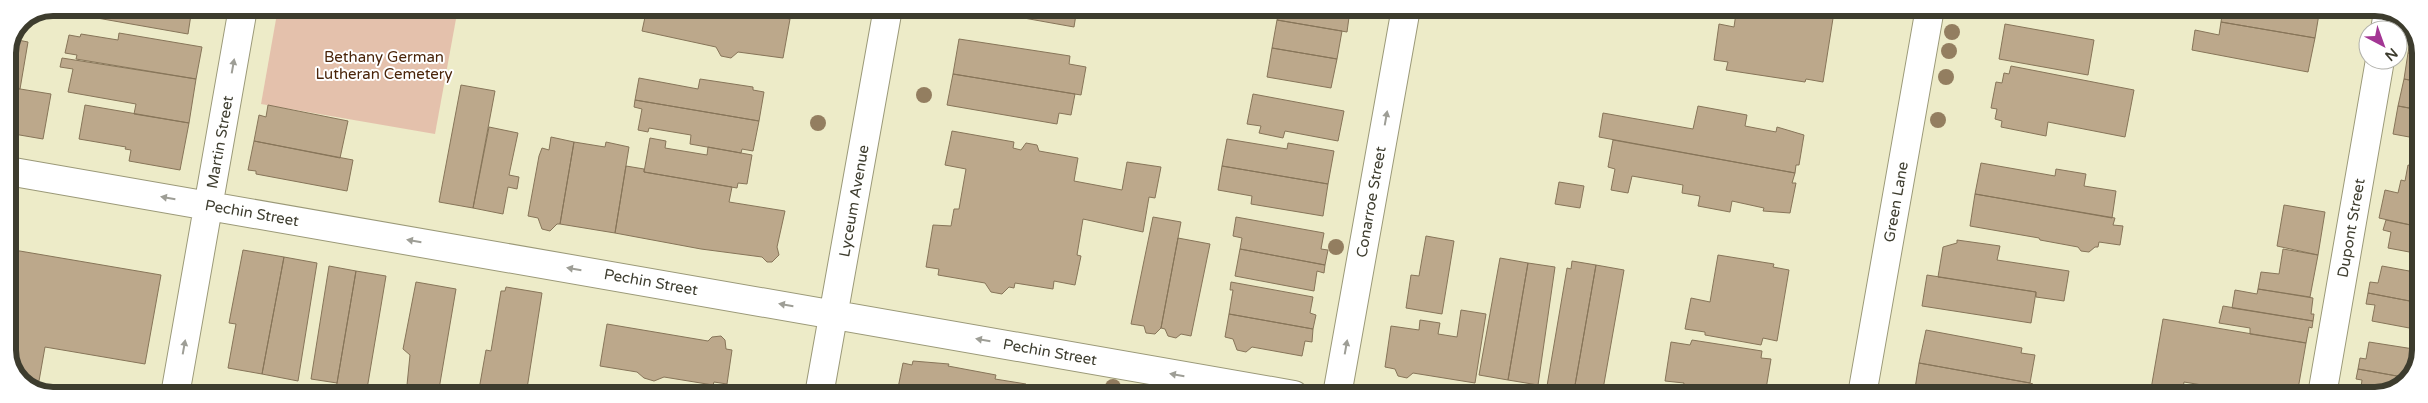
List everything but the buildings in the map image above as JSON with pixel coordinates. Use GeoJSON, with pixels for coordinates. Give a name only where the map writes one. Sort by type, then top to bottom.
{"type":"FeatureCollection","features":[{"type":"Feature","properties":{"kind":"street","name":"Martin Street"},"geometry":{"type":"LineString","coordinates":[[177,386],[242,16]]}},
{"type":"Feature","properties":{"kind":"street","name":"Lyceum Avenue"},"geometry":{"type":"LineString","coordinates":[[821,386],[887,16]]}},
{"type":"Feature","properties":{"kind":"street","name":"Conarroe Street"},"geometry":{"type":"LineString","coordinates":[[1339,387],[1404,17]]}},
{"type":"Feature","properties":{"kind":"street","name":"Green Lane"},"geometry":{"type":"LineString","coordinates":[[1863,387],[1928,17]]}},
{"type":"Feature","properties":{"kind":"street","name":"Dupont Street"},"geometry":{"type":"LineString","coordinates":[[2324,387],[2378,70]]}},
{"type":"Feature","properties":{"kind":"street","name":"Pechin Street"},"geometry":{"type":"LineString","coordinates":[[16,172],[1246,387]]}},
{"type":"Feature","properties":{"kind":"green space","name":"Bethany German Lutheran Cemetery"},"geometry":{"type":"Polygon","coordinates":[[[277,16],[457,16],[435,134],[261,104],[277,16]]]}}]}
